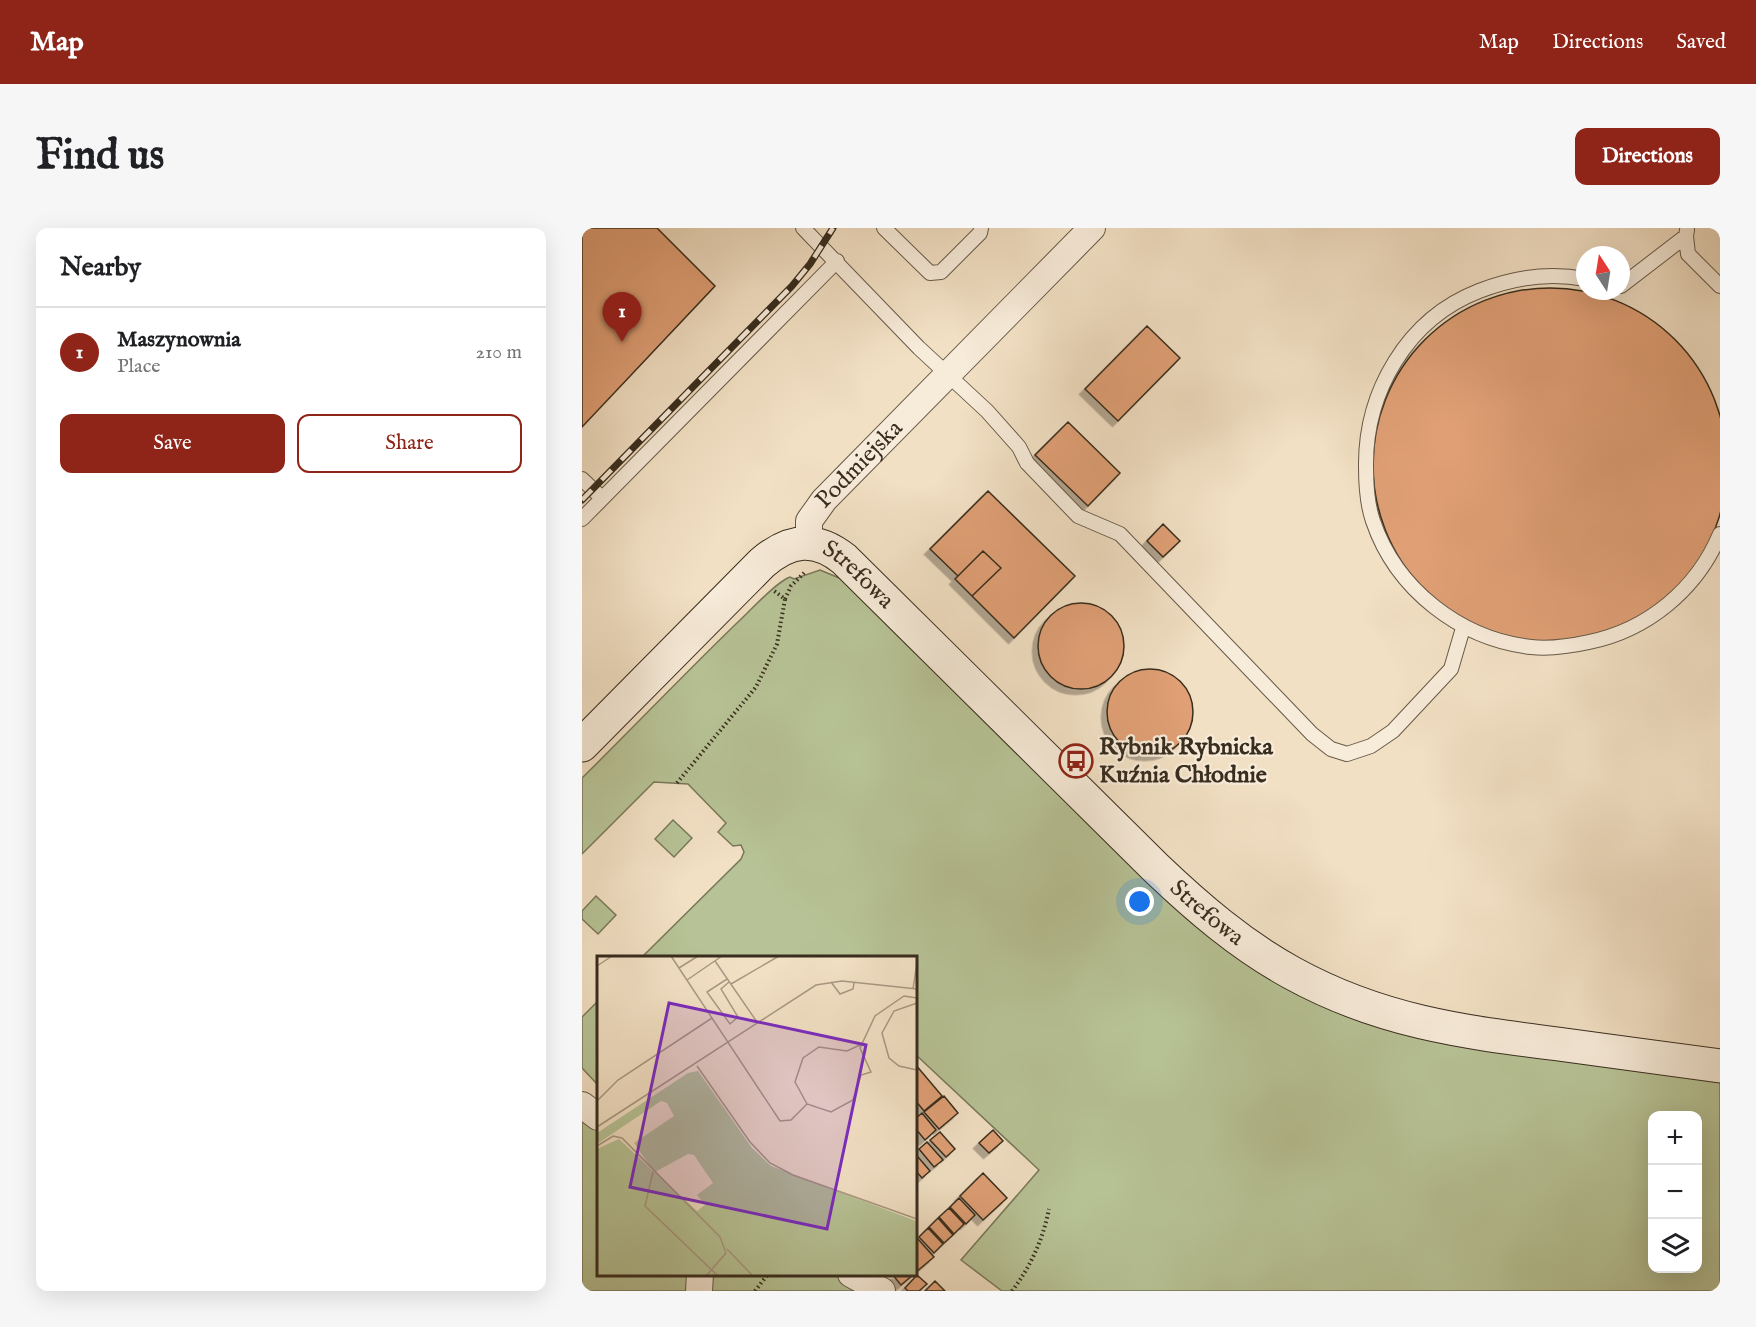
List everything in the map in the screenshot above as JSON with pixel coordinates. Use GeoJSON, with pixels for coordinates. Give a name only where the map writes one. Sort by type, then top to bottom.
{"type":"FeatureCollection","features":[{"type":"Feature","properties":{"kind":"street","name":"Podmiejska"},"geometry":{"type":"LineString","coordinates":[[582,745],[770,556],[783,548],[809,543],[809,521],[824,500],[1088,229]]}},
{"type":"Feature","properties":{"kind":"street","name":"Strefowa"},"geometry":{"type":"LineString","coordinates":[[809,543],[828,548],[844,560],[1193,902],[1243,943],[1284,968],[1348,999],[1408,1020],[1489,1035],[1720,1066]]}},
{"type":"Feature","properties":{"kind":"street"},"geometry":{"type":"LineString","coordinates":[[582,1105],[597,1116]]}},
{"type":"Feature","properties":{"kind":"street"},"geometry":{"type":"LineString","coordinates":[[699,1291],[700,1276]]}},
{"type":"Feature","properties":{"kind":"street"},"geometry":{"type":"LineString","coordinates":[[853,1276],[882,1291]]}},
{"type":"Feature","properties":{"kind":"lane"},"geometry":{"type":"LineString","coordinates":[[803,228],[919,348],[987,411],[1019,447],[1028,463],[1078,516],[1120,534],[1312,734],[1331,749],[1347,754],[1371,746],[1393,731],[1451,669],[1463,628]]}},
{"type":"Feature","properties":{"kind":"lane"},"geometry":{"type":"LineString","coordinates":[[884,228],[930,273],[941,272],[980,233],[981,228]]}},
{"type":"Feature","properties":{"kind":"lane"},"geometry":{"type":"LineString","coordinates":[[1630,279],[1687,232]]}},
{"type":"Feature","properties":{"kind":"lane"},"geometry":{"type":"LineString","coordinates":[[1687,232],[1688,254],[1720,286]]}},
{"type":"Feature","properties":{"kind":"lane"},"geometry":{"type":"LineString","coordinates":[[582,519],[837,261]]}},
{"type":"Feature","properties":{"kind":"lane"},"geometry":{"type":"LineString","coordinates":[[1576,277],[1533,277],[1496,284],[1462,298],[1432,318],[1407,344],[1386,375],[1372,412],[1366,446],[1366,486],[1373,520],[1388,555],[1407,581],[1434,607],[1463,628],[1497,641],[1532,647],[1569,646],[1604,639],[1638,625],[1666,606],[1693,581],[1713,551],[1720,534]]}},
{"type":"Feature","properties":{"kind":"lane"},"geometry":{"type":"LineString","coordinates":[[582,478],[602,498]]}},
{"type":"Feature","properties":{"kind":"path"},"geometry":{"type":"LineString","coordinates":[[677,783],[756,687],[777,644],[785,599],[751,573]]}},
{"type":"Feature","properties":{"kind":"path"},"geometry":{"type":"LineString","coordinates":[[1012,1291],[1042,1240],[1050,1209]]}},
{"type":"Feature","properties":{"kind":"path"},"geometry":{"type":"LineString","coordinates":[[755,1291],[767,1276]]}},
{"type":"Feature","properties":{"kind":"green space"},"geometry":{"type":"Polygon","coordinates":[[[820,570],[844,580],[1254,966],[1720,1077],[1720,1291],[1002,1291],[961,1260],[1039,1170],[916,1055],[916,956],[643,956],[741,859],[744,852],[741,845],[733,846],[718,832],[726,823],[688,784],[654,782],[582,854],[582,778],[763,597],[784,580],[820,570]]]}},
{"type":"Feature","properties":{"kind":"green space"},"geometry":{"type":"Polygon","coordinates":[[[673,820],[692,838],[674,857],[655,839],[673,820]]]}},
{"type":"Feature","properties":{"kind":"green space"},"geometry":{"type":"Polygon","coordinates":[[[596,896],[616,915],[598,934],[582,919],[582,911],[596,896]]]}},
{"type":"Feature","properties":{"kind":"green space"},"geometry":{"type":"Polygon","coordinates":[[[597,1002],[597,1084],[582,1068],[582,1017],[597,1002]]]}},
{"type":"Feature","properties":{"kind":"green space"},"geometry":{"type":"Polygon","coordinates":[[[582,1116],[597,1126],[597,1276],[867,1276],[893,1291],[582,1291],[582,1116]]]}},
{"type":"Feature","properties":{"kind":"building"},"geometry":{"type":"Polygon","coordinates":[[[582,228],[657,228],[715,286],[582,427],[582,228]]]}},
{"type":"Feature","properties":{"kind":"building"},"geometry":{"type":"Polygon","coordinates":[[[1533,289],[1576,291],[1576,300],[1612,300],[1633,309],[1662,328],[1687,353],[1706,382],[1719,414],[1726,448],[1726,482],[1719,516],[1706,548],[1687,577],[1662,602],[1633,621],[1601,634],[1567,641],[1533,641],[1499,634],[1467,621],[1438,602],[1413,577],[1394,548],[1381,516],[1374,482],[1374,448],[1381,414],[1394,382],[1413,353],[1438,328],[1467,309],[1499,296],[1533,289]]]}},
{"type":"Feature","properties":{"kind":"building"},"geometry":{"type":"Polygon","coordinates":[[[1147,326],[1180,358],[1118,421],[1085,389],[1147,326]]]}},
{"type":"Feature","properties":{"kind":"building"},"geometry":{"type":"Polygon","coordinates":[[[1068,422],[1120,473],[1088,506],[1035,455],[1068,422]]]}},
{"type":"Feature","properties":{"kind":"building"},"geometry":{"type":"Polygon","coordinates":[[[988,491],[1075,576],[1014,638],[972,596],[1001,568],[983,551],[958,576],[930,549],[988,491]]]}},
{"type":"Feature","properties":{"kind":"building"},"geometry":{"type":"Polygon","coordinates":[[[1163,524],[1180,541],[1163,557],[1147,541],[1163,524]]]}},
{"type":"Feature","properties":{"kind":"building"},"geometry":{"type":"Polygon","coordinates":[[[983,551],[1001,568],[972,596],[955,579],[983,551]]]}},
{"type":"Feature","properties":{"kind":"building"},"geometry":{"type":"Polygon","coordinates":[[[1073,603],[1089,603],[1112,615],[1121,629],[1124,646],[1121,663],[1112,677],[1089,689],[1073,689],[1057,682],[1045,670],[1038,654],[1038,638],[1045,622],[1057,610],[1073,603]]]}},
{"type":"Feature","properties":{"kind":"building"},"geometry":{"type":"Polygon","coordinates":[[[1142,669],[1158,669],[1181,681],[1190,695],[1193,712],[1190,729],[1181,743],[1158,755],[1142,755],[1126,748],[1114,736],[1107,720],[1107,704],[1114,688],[1126,676],[1142,669]]]}},
{"type":"Feature","properties":{"kind":"building"},"geometry":{"type":"Polygon","coordinates":[[[916,1065],[942,1096],[924,1111],[916,1101],[916,1065]]]}},
{"type":"Feature","properties":{"kind":"building"},"geometry":{"type":"Polygon","coordinates":[[[944,1096],[958,1113],[939,1129],[924,1112],[944,1096]]]}},
{"type":"Feature","properties":{"kind":"building"},"geometry":{"type":"Polygon","coordinates":[[[922,1113],[936,1130],[925,1140],[916,1129],[916,1118],[922,1113]]]}},
{"type":"Feature","properties":{"kind":"building"},"geometry":{"type":"Polygon","coordinates":[[[993,1130],[1003,1141],[989,1153],[979,1143],[993,1130]]]}},
{"type":"Feature","properties":{"kind":"building"},"geometry":{"type":"Polygon","coordinates":[[[940,1132],[955,1149],[946,1157],[930,1140],[940,1132]]]}},
{"type":"Feature","properties":{"kind":"building"},"geometry":{"type":"Polygon","coordinates":[[[927,1142],[943,1160],[934,1167],[919,1149],[927,1142]]]}},
{"type":"Feature","properties":{"kind":"building"},"geometry":{"type":"Polygon","coordinates":[[[918,1157],[930,1171],[922,1178],[916,1171],[918,1157]]]}},
{"type":"Feature","properties":{"kind":"building"},"geometry":{"type":"Polygon","coordinates":[[[983,1173],[1007,1198],[983,1220],[960,1196],[983,1173]]]}},
{"type":"Feature","properties":{"kind":"building"},"geometry":{"type":"Polygon","coordinates":[[[959,1198],[975,1215],[966,1224],[950,1207],[959,1198]]]}},
{"type":"Feature","properties":{"kind":"building"},"geometry":{"type":"Polygon","coordinates":[[[949,1208],[964,1224],[954,1234],[939,1217],[949,1208]]]}},
{"type":"Feature","properties":{"kind":"building"},"geometry":{"type":"Polygon","coordinates":[[[938,1218],[953,1235],[944,1243],[929,1227],[938,1218]]]}},
{"type":"Feature","properties":{"kind":"building"},"geometry":{"type":"Polygon","coordinates":[[[928,1228],[943,1244],[934,1253],[919,1237],[928,1228]]]}},
{"type":"Feature","properties":{"kind":"building"},"geometry":{"type":"Polygon","coordinates":[[[917,1238],[934,1257],[916,1272],[917,1238]]]}},
{"type":"Feature","properties":{"kind":"building"},"geometry":{"type":"Polygon","coordinates":[[[917,1275],[927,1284],[919,1291],[908,1291],[905,1288],[917,1275]]]}},
{"type":"Feature","properties":{"kind":"building"},"geometry":{"type":"Polygon","coordinates":[[[894,1276],[912,1276],[901,1285],[894,1276]]]}},
{"type":"Feature","properties":{"kind":"building"},"geometry":{"type":"Polygon","coordinates":[[[935,1281],[945,1291],[925,1291],[935,1281]]]}},
{"type":"Feature","properties":{"kind":"railway"},"geometry":{"type":"LineString","coordinates":[[582,500],[792,286],[810,264],[833,228]]}},
{"type":"Feature","properties":{"kind":"place","name":"Maszynownia"},"geometry":{"type":"Point","coordinates":[622,342]}},
{"type":"Feature","properties":{"kind":"place","name":"Rybnik Rybnicka Kuźnia Chłodnie"},"geometry":{"type":"Point","coordinates":[1076,761]}}]}
